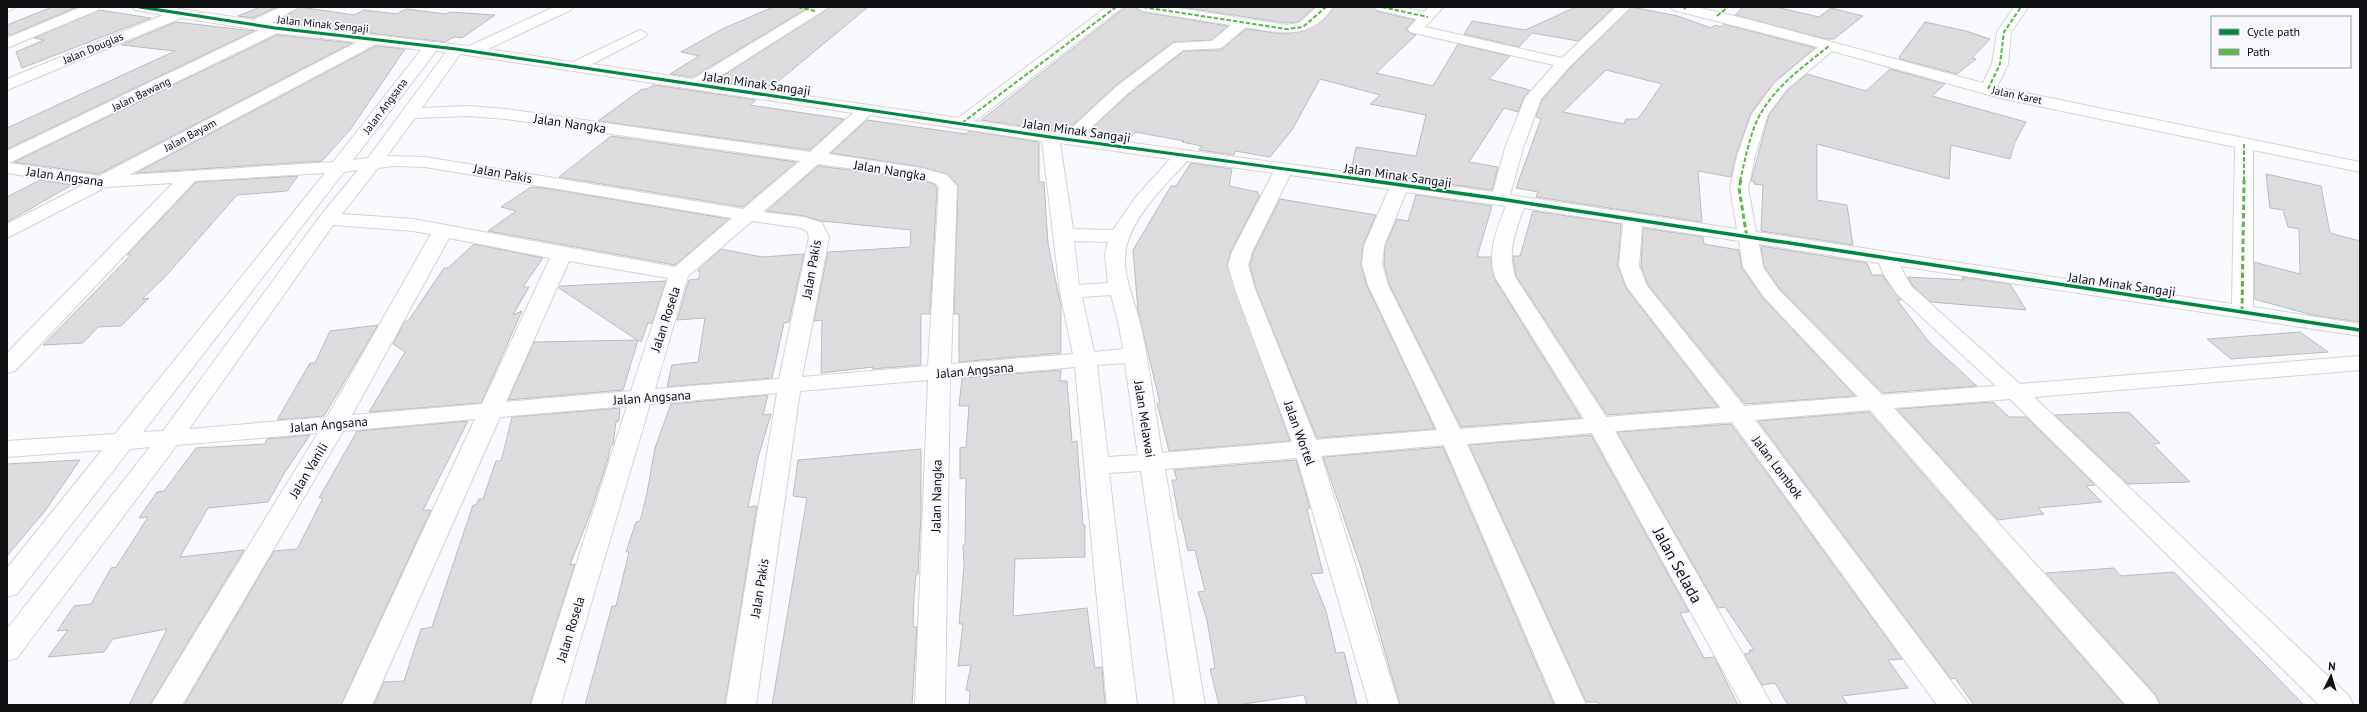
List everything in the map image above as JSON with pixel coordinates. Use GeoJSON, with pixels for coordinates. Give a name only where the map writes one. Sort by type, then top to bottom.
{"type":"FeatureCollection","features":[{"type":"Feature","properties":{"kind":"street"},"geometry":{"type":"LineString","coordinates":[[7,43],[93,7]]}},
{"type":"Feature","properties":{"kind":"street","name":"Jalan Minak Sengaji"},"geometry":{"type":"LineString","coordinates":[[140,7],[275,28],[432,46]]}},
{"type":"Feature","properties":{"kind":"street"},"geometry":{"type":"LineString","coordinates":[[257,24],[292,7]]}},
{"type":"Feature","properties":{"kind":"street"},"geometry":{"type":"LineString","coordinates":[[7,650],[170,438],[328,219],[374,162],[410,113],[464,50],[566,7]]}},
{"type":"Feature","properties":{"kind":"street"},"geometry":{"type":"LineString","coordinates":[[798,7],[818,9]]}},
{"type":"Feature","properties":{"kind":"street"},"geometry":{"type":"LineString","coordinates":[[962,123],[1116,7]]}},
{"type":"Feature","properties":{"kind":"street"},"geometry":{"type":"LineString","coordinates":[[1143,7],[1296,29],[1303,27],[1326,7]]}},
{"type":"Feature","properties":{"kind":"street"},"geometry":{"type":"LineString","coordinates":[[1382,7],[1432,12]]}},
{"type":"Feature","properties":{"kind":"street","name":"Jalan Selada"},"geometry":{"type":"LineString","coordinates":[[1624,7],[1565,63],[1533,98],[1514,148],[1499,264],[1505,277],[1599,424],[1758,705]]}},
{"type":"Feature","properties":{"kind":"street"},"geometry":{"type":"LineString","coordinates":[[1988,89],[2000,64],[2004,32],[2021,7]]}},
{"type":"Feature","properties":{"kind":"street","name":"Jalan Karet"},"geometry":{"type":"LineString","coordinates":[[1682,8],[1722,11],[1829,46],[1988,89],[2360,167]]}},
{"type":"Feature","properties":{"kind":"street"},"geometry":{"type":"LineString","coordinates":[[696,84],[818,9]]}},
{"type":"Feature","properties":{"kind":"street"},"geometry":{"type":"LineString","coordinates":[[1432,12],[1415,29],[1565,63]]}},
{"type":"Feature","properties":{"kind":"street","name":"Jalan Douglas"},"geometry":{"type":"LineString","coordinates":[[7,85],[179,13]]}},
{"type":"Feature","properties":{"kind":"street"},"geometry":{"type":"LineString","coordinates":[[1122,705],[1085,360],[1070,292],[1064,235],[1059,138],[1179,46],[1216,45],[1244,22]]}},
{"type":"Feature","properties":{"kind":"street","name":"Jalan Bawang"},"geometry":{"type":"LineString","coordinates":[[7,158],[275,28]]}},
{"type":"Feature","properties":{"kind":"street"},"geometry":{"type":"LineString","coordinates":[[575,67],[640,34]]}},
{"type":"Feature","properties":{"kind":"street","name":"Jalan Bayam"},"geometry":{"type":"LineString","coordinates":[[7,232],[374,39]]}},
{"type":"Feature","properties":{"kind":"street","name":"Jalan Minak Sangaji"},"geometry":{"type":"LineString","coordinates":[[432,46],[1059,138],[1400,185],[1888,260],[2360,330]]}},
{"type":"Feature","properties":{"kind":"street","name":"Jalan Angsana"},"geometry":{"type":"LineString","coordinates":[[7,587],[432,46]]}},
{"type":"Feature","properties":{"kind":"street"},"geometry":{"type":"LineString","coordinates":[[1829,46],[1781,86],[1760,114],[1746,156],[1739,188],[1753,266],[1771,293],[1875,401],[2144,705]]}},
{"type":"Feature","properties":{"kind":"street"},"geometry":{"type":"LineString","coordinates":[[680,274],[746,215],[814,158],[867,109]]}},
{"type":"Feature","properties":{"kind":"street","name":"Jalan Nangka"},"geometry":{"type":"LineString","coordinates":[[410,113],[468,111],[506,114],[921,173],[942,179],[948,186],[939,373],[930,705]]}},
{"type":"Feature","properties":{"kind":"street"},"geometry":{"type":"LineString","coordinates":[[2242,312],[2244,143]]}},
{"type":"Feature","properties":{"kind":"street","name":"Jalan Melawai"},"geometry":{"type":"LineString","coordinates":[[1182,155],[1141,203],[1119,236],[1115,254],[1119,288],[1130,326],[1190,705]]}},
{"type":"Feature","properties":{"kind":"street","name":"Jalan Pakis"},"geometry":{"type":"LineString","coordinates":[[338,167],[374,162],[425,162],[472,168],[746,215],[804,223],[815,227],[819,237],[789,386],[741,705]]}},
{"type":"Feature","properties":{"kind":"street","name":"Jalan Angsana"},"geometry":{"type":"LineString","coordinates":[[7,168],[100,182],[338,167]]}},
{"type":"Feature","properties":{"kind":"street","name":"Jalan Wortel"},"geometry":{"type":"LineString","coordinates":[[1284,169],[1242,252],[1238,265],[1245,289],[1307,449],[1384,705]]}},
{"type":"Feature","properties":{"kind":"street"},"geometry":{"type":"LineString","coordinates":[[7,366],[189,177]]}},
{"type":"Feature","properties":{"kind":"street"},"geometry":{"type":"LineString","coordinates":[[1400,185],[1374,246],[1372,264],[1378,284],[1452,437],[1571,705]]}},
{"type":"Feature","properties":{"kind":"street","name":"Jalan Rosela"},"geometry":{"type":"LineString","coordinates":[[328,219],[413,225],[562,254],[680,274],[640,398],[546,705]]}},
{"type":"Feature","properties":{"kind":"street","name":"Jalan Lombok"},"geometry":{"type":"LineString","coordinates":[[1633,220],[1628,266],[1637,287],[1737,412],[1954,705]]}},
{"type":"Feature","properties":{"kind":"street","name":"Jalan Vanili"},"geometry":{"type":"LineString","coordinates":[[166,705],[335,424],[442,231]]}},
{"type":"Feature","properties":{"kind":"street"},"geometry":{"type":"LineString","coordinates":[[1064,235],[1119,236]]}},
{"type":"Feature","properties":{"kind":"street"},"geometry":{"type":"LineString","coordinates":[[357,705],[493,409],[562,254]]}},
{"type":"Feature","properties":{"kind":"street"},"geometry":{"type":"LineString","coordinates":[[1888,260],[1894,275],[1904,290],[2014,390],[2338,705]]}},
{"type":"Feature","properties":{"kind":"street"},"geometry":{"type":"LineString","coordinates":[[1070,292],[1119,288]]}},
{"type":"Feature","properties":{"kind":"street","name":"Jalan Angsana"},"geometry":{"type":"LineString","coordinates":[[7,449],[170,438],[493,409],[789,386],[1134,355]]}},
{"type":"Feature","properties":{"kind":"street"},"geometry":{"type":"LineString","coordinates":[[1097,466],[1737,412],[2360,363]]}},
{"type":"Feature","properties":{"kind":"building"},"geometry":{"type":"Polygon","coordinates":[[[52,7],[77,7],[11,35],[7,34],[7,25],[52,7]]]}},
{"type":"Feature","properties":{"kind":"building"},"geometry":{"type":"Polygon","coordinates":[[[260,7],[277,7],[253,18],[238,16],[260,7]]]}},
{"type":"Feature","properties":{"kind":"building"},"geometry":{"type":"Polygon","coordinates":[[[300,7],[354,15],[364,10],[397,14],[406,9],[446,14],[450,12],[495,15],[462,38],[454,37],[445,42],[276,22],[300,7]]]}},
{"type":"Feature","properties":{"kind":"building"},"geometry":{"type":"Polygon","coordinates":[[[773,7],[809,7],[693,77],[670,74],[699,56],[681,52],[722,29],[773,7]]]}},
{"type":"Feature","properties":{"kind":"building"},"geometry":{"type":"Polygon","coordinates":[[[830,7],[868,7],[769,89],[715,81],[830,7]]]}},
{"type":"Feature","properties":{"kind":"building"},"geometry":{"type":"Polygon","coordinates":[[[1126,7],[1135,7],[1143,12],[1228,26],[1211,40],[1173,42],[1115,86],[1071,127],[1064,125],[1058,131],[981,120],[1126,7]]]}},
{"type":"Feature","properties":{"kind":"building"},"geometry":{"type":"Polygon","coordinates":[[[1181,7],[1315,7],[1298,22],[1286,23],[1181,7]]]}},
{"type":"Feature","properties":{"kind":"building"},"geometry":{"type":"Polygon","coordinates":[[[1334,7],[1374,7],[1377,11],[1414,20],[1406,29],[1410,33],[1416,35],[1376,73],[1433,86],[1458,44],[1510,56],[1489,79],[1530,90],[1524,97],[1518,112],[1504,108],[1469,162],[1498,167],[1492,190],[1351,171],[1356,147],[1416,156],[1426,115],[1370,104],[1380,95],[1320,79],[1292,130],[1270,157],[1235,151],[1234,155],[1199,150],[1202,146],[1182,142],[1184,141],[1135,132],[1130,138],[1090,130],[1129,94],[1184,51],[1221,50],[1246,29],[1283,34],[1305,31],[1325,19],[1334,7]]]}},
{"type":"Feature","properties":{"kind":"building"},"geometry":{"type":"Polygon","coordinates":[[[1576,7],[1614,7],[1578,41],[1532,33],[1519,47],[1464,34],[1472,21],[1525,30],[1576,7]]]}},
{"type":"Feature","properties":{"kind":"building"},"geometry":{"type":"Polygon","coordinates":[[[1632,7],[1678,16],[1711,28],[1715,25],[1721,27],[1724,24],[1815,48],[1774,82],[1751,113],[1736,156],[1731,177],[1698,171],[1702,222],[1536,197],[1538,192],[1516,188],[1541,119],[1536,117],[1542,100],[1571,67],[1632,7]],[[1606,70],[1563,112],[1624,124],[1626,119],[1638,119],[1662,84],[1606,70]]]}},
{"type":"Feature","properties":{"kind":"building"},"geometry":{"type":"Polygon","coordinates":[[[1743,7],[1776,7],[1819,17],[1831,8],[1863,16],[1834,39],[1825,39],[1735,15],[1743,7]]]}},
{"type":"Feature","properties":{"kind":"building"},"geometry":{"type":"Polygon","coordinates":[[[99,10],[151,18],[22,68],[16,52],[44,40],[34,38],[99,10]]]}},
{"type":"Feature","properties":{"kind":"building"},"geometry":{"type":"Polygon","coordinates":[[[176,22],[254,31],[7,149],[7,128],[175,51],[121,45],[176,22]]]}},
{"type":"Feature","properties":{"kind":"building"},"geometry":{"type":"Polygon","coordinates":[[[1925,22],[1966,31],[1990,39],[1972,58],[1976,59],[1957,74],[1900,59],[1899,57],[1925,22]]]}},
{"type":"Feature","properties":{"kind":"building"},"geometry":{"type":"Polygon","coordinates":[[[277,35],[352,43],[99,174],[14,162],[277,35]]]}},
{"type":"Feature","properties":{"kind":"building"},"geometry":{"type":"Polygon","coordinates":[[[376,46],[405,49],[350,130],[322,161],[136,173],[376,46]]]}},
{"type":"Feature","properties":{"kind":"building"},"geometry":{"type":"Polygon","coordinates":[[[1890,69],[1945,84],[1932,96],[2026,122],[2015,142],[2010,159],[1951,145],[1949,179],[1817,144],[1817,200],[1847,205],[1853,245],[1761,231],[1763,185],[1754,184],[1755,182],[1751,181],[1769,115],[1788,90],[1807,74],[1866,91],[1890,69]]]}},
{"type":"Feature","properties":{"kind":"building"},"geometry":{"type":"Polygon","coordinates":[[[654,85],[756,100],[750,105],[844,119],[810,150],[598,121],[642,89],[647,89],[654,85]]]}},
{"type":"Feature","properties":{"kind":"building"},"geometry":{"type":"Polygon","coordinates":[[[867,120],[966,134],[969,131],[1039,142],[1039,182],[1044,182],[1048,244],[1061,306],[1061,353],[959,362],[959,314],[954,314],[958,185],[947,174],[921,167],[831,153],[867,120]]]}},
{"type":"Feature","properties":{"kind":"building"},"geometry":{"type":"Polygon","coordinates":[[[611,136],[796,162],[743,207],[559,177],[611,136]]]}},
{"type":"Feature","properties":{"kind":"building"},"geometry":{"type":"Polygon","coordinates":[[[1191,163],[1232,169],[1229,186],[1258,192],[1257,195],[1260,195],[1231,251],[1227,265],[1290,441],[1169,451],[1157,403],[1160,403],[1138,311],[1133,250],[1171,186],[1176,186],[1191,163]]]}},
{"type":"Feature","properties":{"kind":"building"},"geometry":{"type":"Polygon","coordinates":[[[818,166],[919,179],[934,184],[937,188],[930,314],[921,314],[921,365],[872,369],[873,367],[821,373],[822,320],[814,321],[828,252],[910,247],[911,230],[822,221],[804,216],[767,211],[818,166]]]}},
{"type":"Feature","properties":{"kind":"building"},"geometry":{"type":"Polygon","coordinates":[[[2266,174],[2321,186],[2330,233],[2360,241],[2360,322],[2312,315],[2254,299],[2254,262],[2300,274],[2299,229],[2288,227],[2283,210],[2270,208],[2266,174]]]}},
{"type":"Feature","properties":{"kind":"building"},"geometry":{"type":"Polygon","coordinates":[[[298,176],[287,191],[237,195],[165,277],[142,299],[149,298],[121,326],[98,327],[83,343],[43,345],[131,255],[127,255],[196,182],[298,176]]]}},
{"type":"Feature","properties":{"kind":"building"},"geometry":{"type":"Polygon","coordinates":[[[40,180],[72,185],[7,222],[7,197],[40,180]]]}},
{"type":"Feature","properties":{"kind":"building"},"geometry":{"type":"Polygon","coordinates":[[[531,187],[545,188],[729,219],[675,265],[488,231],[516,211],[501,207],[531,187]]]}},
{"type":"Feature","properties":{"kind":"building"},"geometry":{"type":"Polygon","coordinates":[[[1416,195],[1492,206],[1477,257],[1491,257],[1494,278],[1581,418],[1461,427],[1389,284],[1384,264],[1385,246],[1397,219],[1408,221],[1416,195]]]}},
{"type":"Feature","properties":{"kind":"building"},"geometry":{"type":"Polygon","coordinates":[[[1280,199],[1376,215],[1363,245],[1361,264],[1367,286],[1435,429],[1317,438],[1256,289],[1250,265],[1253,253],[1280,199]]]}},
{"type":"Feature","properties":{"kind":"building"},"geometry":{"type":"Polygon","coordinates":[[[1533,211],[1621,224],[1618,266],[1626,288],[1718,407],[1607,415],[1516,276],[1513,256],[1520,256],[1533,211]]]}},
{"type":"Feature","properties":{"kind":"building"},"geometry":{"type":"Polygon","coordinates":[[[1643,228],[1703,237],[1704,244],[1739,250],[1742,268],[1763,298],[1855,396],[1745,404],[1648,285],[1641,266],[1643,228]]]}},
{"type":"Feature","properties":{"kind":"building"},"geometry":{"type":"Polygon","coordinates":[[[474,244],[543,258],[523,287],[529,287],[513,315],[522,311],[481,403],[369,412],[405,352],[393,344],[405,321],[408,321],[444,268],[448,268],[474,244]]]}},
{"type":"Feature","properties":{"kind":"building"},"geometry":{"type":"Polygon","coordinates":[[[1761,246],[1867,263],[1872,275],[1882,275],[1901,300],[1897,300],[1929,342],[1977,386],[1883,393],[1779,288],[1764,266],[1761,246]]]}},
{"type":"Feature","properties":{"kind":"building"},"geometry":{"type":"Polygon","coordinates":[[[721,249],[762,257],[804,254],[789,322],[784,323],[772,378],[667,387],[672,365],[698,362],[705,318],[677,320],[689,280],[699,279],[700,271],[697,271],[721,249]]]}},
{"type":"Feature","properties":{"kind":"building"},"geometry":{"type":"Polygon","coordinates":[[[1908,277],[1964,280],[1962,277],[2010,284],[2026,310],[1931,302],[1912,285],[1908,277]]]}},
{"type":"Feature","properties":{"kind":"building"},"geometry":{"type":"Polygon","coordinates":[[[666,281],[652,323],[648,323],[641,342],[638,340],[623,390],[508,400],[534,342],[637,340],[559,288],[560,286],[666,281]]]}},
{"type":"Feature","properties":{"kind":"building"},"geometry":{"type":"Polygon","coordinates":[[[378,325],[324,416],[277,420],[310,363],[315,363],[330,331],[378,325]]]}},
{"type":"Feature","properties":{"kind":"building"},"geometry":{"type":"Polygon","coordinates":[[[2300,332],[2328,352],[2231,359],[2207,339],[2300,332]]]}},
{"type":"Feature","properties":{"kind":"building"},"geometry":{"type":"Polygon","coordinates":[[[1061,370],[1060,381],[1067,381],[1072,442],[1077,441],[1083,525],[1085,525],[1085,557],[1015,559],[1013,616],[1087,608],[1095,668],[1102,667],[1105,705],[969,705],[970,691],[966,690],[971,665],[958,666],[963,624],[959,624],[964,565],[963,545],[965,545],[966,478],[960,479],[960,448],[966,447],[969,406],[959,406],[962,378],[1061,370]]]}},
{"type":"Feature","properties":{"kind":"building"},"geometry":{"type":"Polygon","coordinates":[[[768,395],[763,415],[771,414],[758,458],[748,507],[757,506],[725,705],[585,705],[612,606],[616,606],[629,552],[626,552],[636,522],[640,521],[647,493],[655,448],[671,404],[768,395]]]}},
{"type":"Feature","properties":{"kind":"building"},"geometry":{"type":"Polygon","coordinates":[[[1993,402],[2009,417],[2026,417],[2095,485],[2086,486],[2102,502],[2038,508],[2044,514],[1998,520],[1897,409],[1993,402]]]}},
{"type":"Feature","properties":{"kind":"building"},"geometry":{"type":"Polygon","coordinates":[[[620,408],[619,421],[616,422],[613,444],[610,448],[608,459],[590,514],[570,565],[575,564],[530,705],[374,705],[384,682],[404,681],[421,629],[432,627],[473,505],[476,505],[479,499],[483,499],[496,461],[501,461],[512,417],[620,408]]]}},
{"type":"Feature","properties":{"kind":"building"},"geometry":{"type":"Polygon","coordinates":[[[1869,412],[2124,705],[1974,705],[1955,678],[1951,679],[1758,421],[1869,412]]]}},
{"type":"Feature","properties":{"kind":"building"},"geometry":{"type":"Polygon","coordinates":[[[2129,412],[2160,443],[2153,444],[2190,482],[2128,484],[2055,415],[2129,412]]]}},
{"type":"Feature","properties":{"kind":"building"},"geometry":{"type":"Polygon","coordinates":[[[468,421],[423,510],[431,510],[341,705],[184,705],[274,551],[297,549],[323,498],[319,498],[357,431],[468,421]]]}},
{"type":"Feature","properties":{"kind":"building"},"geometry":{"type":"Polygon","coordinates":[[[1731,424],[1902,659],[1888,660],[1908,688],[1842,696],[1848,705],[1788,705],[1775,683],[1762,685],[1744,654],[1750,653],[1749,650],[1754,650],[1725,607],[1718,608],[1617,432],[1731,424]]]}},
{"type":"Feature","properties":{"kind":"building"},"geometry":{"type":"Polygon","coordinates":[[[310,435],[285,472],[268,502],[208,508],[180,557],[244,550],[150,705],[129,705],[167,629],[113,639],[104,652],[48,657],[68,630],[57,631],[74,606],[91,604],[111,568],[116,567],[148,517],[139,518],[157,492],[164,491],[196,448],[265,444],[267,439],[310,435]]]}},
{"type":"Feature","properties":{"kind":"building"},"geometry":{"type":"Polygon","coordinates":[[[1591,435],[1689,612],[1680,613],[1704,658],[1714,657],[1738,705],[1598,705],[1598,702],[1586,702],[1469,445],[1591,435]]]}},
{"type":"Feature","properties":{"kind":"building"},"geometry":{"type":"Polygon","coordinates":[[[1443,447],[1554,705],[1400,705],[1361,568],[1323,457],[1443,447]]]}},
{"type":"Feature","properties":{"kind":"building"},"geometry":{"type":"Polygon","coordinates":[[[921,449],[921,513],[918,574],[916,575],[914,595],[913,627],[917,627],[912,705],[772,705],[807,498],[793,496],[798,460],[921,449]]]}},
{"type":"Feature","properties":{"kind":"building"},"geometry":{"type":"Polygon","coordinates":[[[80,460],[45,511],[7,556],[7,464],[80,460]]]}},
{"type":"Feature","properties":{"kind":"building"},"geometry":{"type":"Polygon","coordinates":[[[1296,460],[1310,508],[1307,509],[1323,573],[1311,574],[1326,611],[1336,653],[1344,652],[1357,705],[1307,705],[1304,695],[1237,705],[1219,705],[1210,669],[1215,668],[1207,620],[1198,592],[1205,591],[1195,550],[1188,551],[1181,519],[1179,519],[1172,480],[1177,480],[1174,470],[1296,460]]]}},
{"type":"Feature","properties":{"kind":"building"},"geometry":{"type":"Polygon","coordinates":[[[2114,568],[2121,576],[2174,572],[2304,705],[2160,705],[2156,695],[2046,573],[2114,568]]]}},
{"type":"Feature","properties":{"kind":"marked path"},"geometry":{"type":"LineString","coordinates":[[798,7],[815,11]]}},
{"type":"Feature","properties":{"kind":"marked path"},"geometry":{"type":"LineString","coordinates":[[962,123],[1116,7]]}},
{"type":"Feature","properties":{"kind":"marked path"},"geometry":{"type":"LineString","coordinates":[[1143,7],[1286,29],[1303,27],[1326,7]]}},
{"type":"Feature","properties":{"kind":"marked path"},"geometry":{"type":"LineString","coordinates":[[1382,7],[1428,17]]}},
{"type":"Feature","properties":{"kind":"marked path"},"geometry":{"type":"LineString","coordinates":[[1717,16],[1728,7]]}},
{"type":"Feature","properties":{"kind":"marked path"},"geometry":{"type":"LineString","coordinates":[[1988,89],[2000,64],[2004,32],[2021,7]]}},
{"type":"Feature","properties":{"kind":"marked path"},"geometry":{"type":"LineString","coordinates":[[1747,238],[1739,188],[1746,156],[1760,114],[1781,86],[1829,46]]}},
{"type":"Feature","properties":{"kind":"marked path"},"geometry":{"type":"LineString","coordinates":[[2242,312],[2244,143]]}},
{"type":"Feature","properties":{"kind":"cycle path"},"geometry":{"type":"LineString","coordinates":[[140,7],[275,28],[456,49],[1050,137],[1500,199],[2360,330]]}}]}
